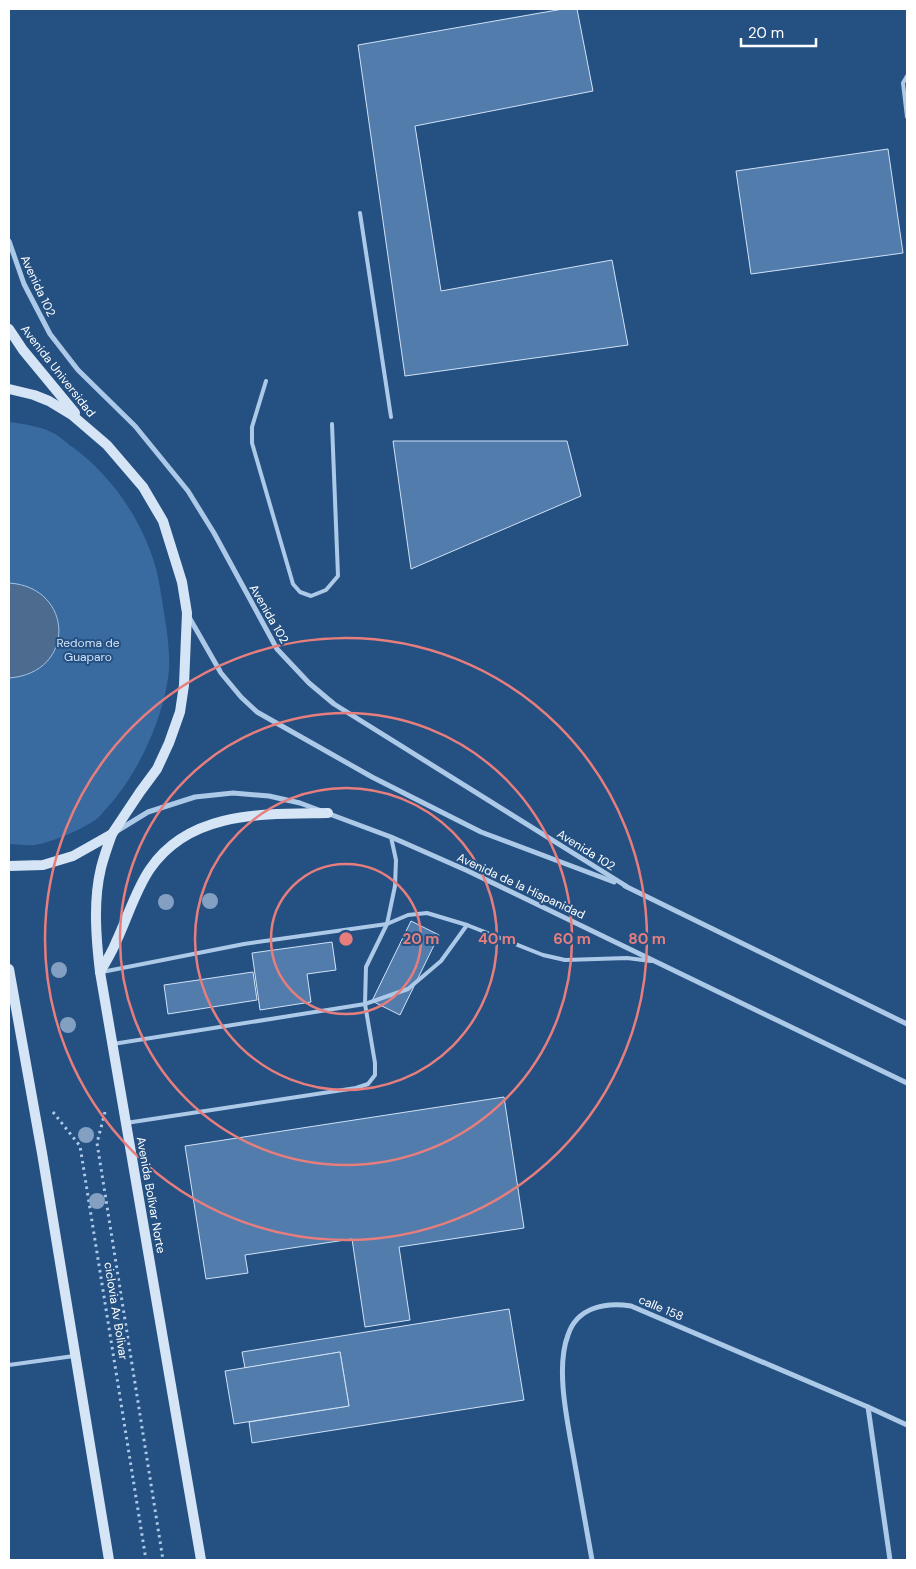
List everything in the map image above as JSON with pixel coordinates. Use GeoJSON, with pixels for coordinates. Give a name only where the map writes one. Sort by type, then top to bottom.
{"type":"FeatureCollection","features":[{"type":"Feature","properties":{"kind":"main road","name":"Avenida Universidad"},"geometry":{"type":"LineString","coordinates":[[9,329],[23,350],[87,428]]}},
{"type":"Feature","properties":{"kind":"main road"},"geometry":{"type":"LineString","coordinates":[[9,389],[49,401],[72,415],[107,445],[142,487],[163,522],[182,582],[187,613],[184,685],[180,712],[157,769],[112,834],[73,856],[44,865],[9,866]]}},
{"type":"Feature","properties":{"kind":"main road"},"geometry":{"type":"LineString","coordinates":[[100,972],[116,943],[149,870],[167,847],[198,830],[222,820],[259,814],[328,813]]}},
{"type":"Feature","properties":{"kind":"main road","name":"Avenida Bolívar Norte"},"geometry":{"type":"LineString","coordinates":[[112,834],[101,869],[96,905],[96,941],[201,1560]]}},
{"type":"Feature","properties":{"kind":"main road"},"geometry":{"type":"LineString","coordinates":[[9,969],[39,1135],[108,1560]]}},
{"type":"Feature","properties":{"kind":"street","name":"Avenida 102"},"geometry":{"type":"LineString","coordinates":[[9,241],[24,284],[50,334],[78,370],[135,426],[188,491],[214,533],[258,617],[283,656],[309,683],[334,704],[626,886]]}},
{"type":"Feature","properties":{"kind":"street"},"geometry":{"type":"LineString","coordinates":[[187,613],[221,673],[241,697],[257,712],[372,776],[481,832],[626,886],[907,1024]]}},
{"type":"Feature","properties":{"kind":"street","name":"Avenida de la Hispanidad"},"geometry":{"type":"LineString","coordinates":[[112,834],[148,812],[194,797],[233,793],[269,796],[300,803],[391,837],[468,871],[907,1083]]}},
{"type":"Feature","properties":{"kind":"street","name":"calle 158"},"geometry":{"type":"LineString","coordinates":[[592,1560],[564,1400],[563,1364],[568,1334],[577,1319],[588,1311],[603,1305],[618,1304],[631,1306],[907,1425]]}},
{"type":"Feature","properties":{"kind":"street"},"geometry":{"type":"LineString","coordinates":[[868,1407],[890,1560]]}},
{"type":"Feature","properties":{"kind":"lane"},"geometry":{"type":"LineString","coordinates":[[907,76],[903,83],[907,117]]}},
{"type":"Feature","properties":{"kind":"lane"},"geometry":{"type":"LineString","coordinates":[[360,213],[392,417]]}},
{"type":"Feature","properties":{"kind":"lane"},"geometry":{"type":"LineString","coordinates":[[266,381],[252,427],[252,443],[293,584],[300,592],[311,596],[326,590],[338,576],[332,424]]}},
{"type":"Feature","properties":{"kind":"lane"},"geometry":{"type":"LineString","coordinates":[[126,1123],[356,1088],[368,1084],[375,1075],[375,1063],[365,1004],[366,968],[387,924],[395,886],[396,860],[391,837]]}},
{"type":"Feature","properties":{"kind":"lane"},"geometry":{"type":"LineString","coordinates":[[100,972],[244,944],[387,924],[408,915],[427,913],[467,924],[543,955],[565,960],[627,958],[655,961]]}},
{"type":"Feature","properties":{"kind":"lane"},"geometry":{"type":"LineString","coordinates":[[113,1044],[365,1004],[408,989],[442,961],[467,924]]}},
{"type":"Feature","properties":{"kind":"lane"},"geometry":{"type":"LineString","coordinates":[[9,1365],[76,1356]]}},
{"type":"Feature","properties":{"kind":"path","name":"ciclovia Av Bolivar"},"geometry":{"type":"LineString","coordinates":[[107,1106],[97,1143],[162,1560]]}},
{"type":"Feature","properties":{"kind":"path","name":"ciclovia Av Bolivar"},"geometry":{"type":"LineString","coordinates":[[52,1110],[80,1146],[146,1560]]}},
{"type":"Feature","properties":{"kind":"green space","name":"Redoma de Guaparo"},"geometry":{"type":"Polygon","coordinates":[[[9,422],[37,427],[58,436],[100,471],[125,502],[144,536],[157,572],[169,656],[169,670],[162,707],[148,745],[128,781],[99,817],[89,824],[58,838],[32,845],[9,844],[9,422]]]}},
{"type":"Feature","properties":{"kind":"shaded area"},"geometry":{"type":"Polygon","coordinates":[[[9,583],[30,588],[46,599],[55,613],[59,630],[56,647],[47,662],[31,673],[9,678],[9,583]]]}},
{"type":"Feature","properties":{"kind":"building"},"geometry":{"type":"Polygon","coordinates":[[[563,9],[577,9],[593,91],[415,126],[441,291],[612,260],[628,345],[405,376],[358,45],[563,9]]]}},
{"type":"Feature","properties":{"kind":"building"},"geometry":{"type":"Polygon","coordinates":[[[888,149],[903,253],[751,274],[736,171],[888,149]]]}},
{"type":"Feature","properties":{"kind":"building"},"geometry":{"type":"Polygon","coordinates":[[[393,441],[567,441],[581,496],[411,569],[393,441]]]}},
{"type":"Feature","properties":{"kind":"building"},"geometry":{"type":"Polygon","coordinates":[[[411,921],[439,935],[400,1015],[372,1001],[411,921]]]}},
{"type":"Feature","properties":{"kind":"building"},"geometry":{"type":"Polygon","coordinates":[[[332,942],[336,970],[307,974],[311,1002],[260,1010],[252,953],[332,942]]]}},
{"type":"Feature","properties":{"kind":"building"},"geometry":{"type":"Polygon","coordinates":[[[253,972],[257,1000],[168,1014],[164,985],[253,972]]]}},
{"type":"Feature","properties":{"kind":"building"},"geometry":{"type":"Polygon","coordinates":[[[504,1097],[524,1228],[399,1247],[410,1320],[365,1327],[352,1239],[245,1255],[248,1273],[206,1279],[185,1146],[504,1097]]]}},
{"type":"Feature","properties":{"kind":"building"},"geometry":{"type":"Polygon","coordinates":[[[509,1309],[524,1400],[252,1443],[249,1422],[349,1406],[340,1352],[245,1368],[242,1352],[509,1309]]]}},
{"type":"Feature","properties":{"kind":"building"},"geometry":{"type":"Polygon","coordinates":[[[340,1352],[349,1406],[234,1424],[225,1371],[340,1352]]]}}]}
